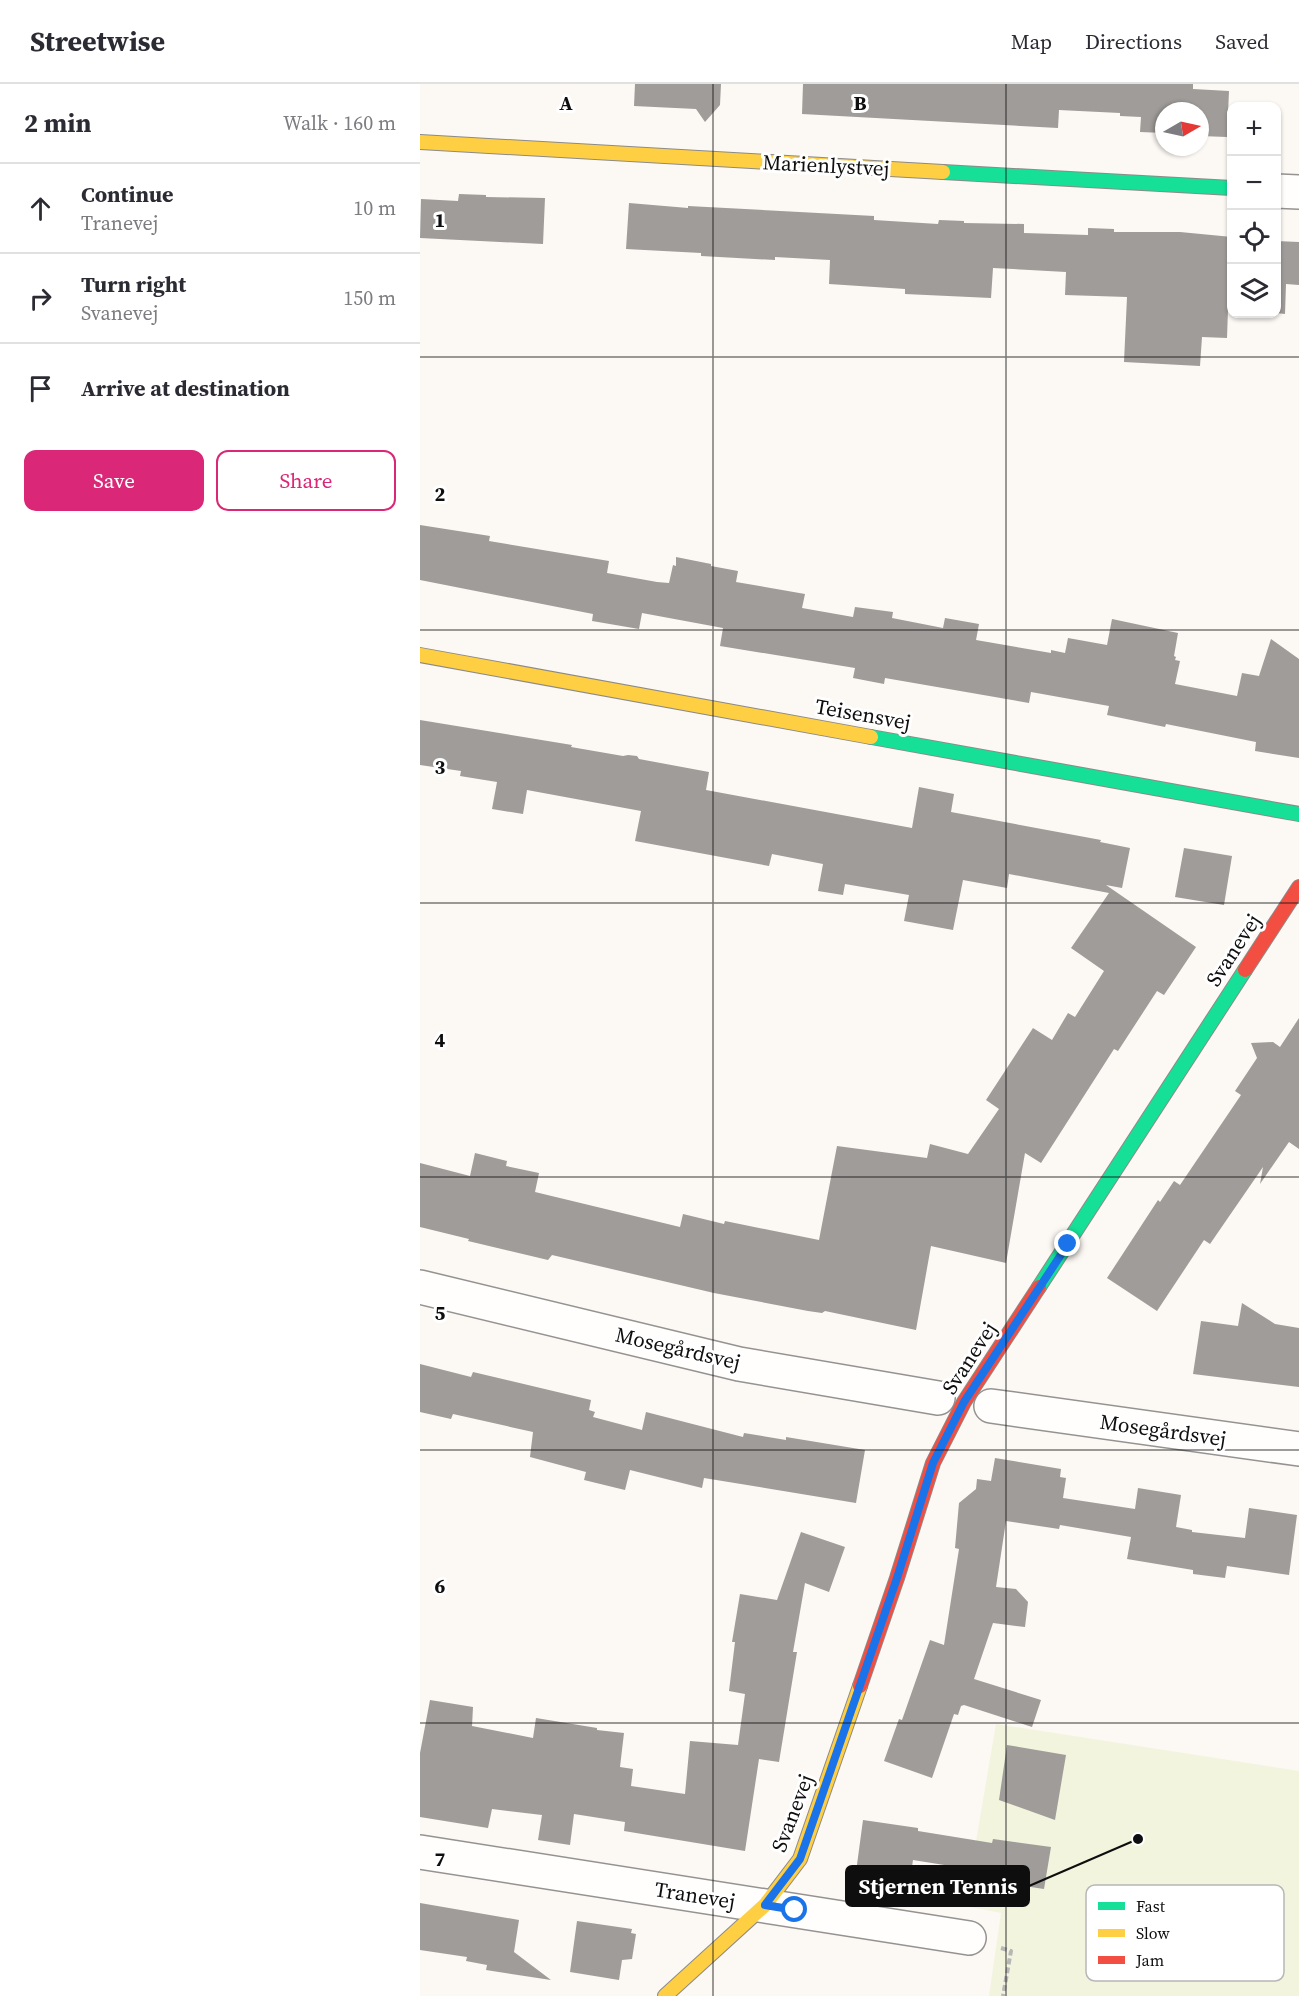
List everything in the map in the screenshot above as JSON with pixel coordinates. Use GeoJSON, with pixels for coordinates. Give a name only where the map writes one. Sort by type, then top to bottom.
{"type":"FeatureCollection","features":[{"type":"Feature","properties":{"kind":"street","name":"Marienlystvej"},"geometry":{"type":"LineString","coordinates":[[420,142],[1227,188]]}},
{"type":"Feature","properties":{"kind":"street"},"geometry":{"type":"LineString","coordinates":[[1281,191],[1299,192]]}},
{"type":"Feature","properties":{"kind":"street","name":"Teisensvej"},"geometry":{"type":"LineString","coordinates":[[420,655],[1299,814]]}},
{"type":"Feature","properties":{"kind":"street","name":"Svanevej"},"geometry":{"type":"LineString","coordinates":[[666,1996],[765,1905],[800,1859],[897,1578],[933,1463],[964,1402],[1299,887]]}},
{"type":"Feature","properties":{"kind":"street","name":"Mosegårdsvej"},"geometry":{"type":"LineString","coordinates":[[420,1287],[739,1364],[938,1398]]}},
{"type":"Feature","properties":{"kind":"street","name":"Mosegårdsvej"},"geometry":{"type":"LineString","coordinates":[[991,1406],[1299,1449]]}},
{"type":"Feature","properties":{"kind":"street","name":"Tranevej"},"geometry":{"type":"LineString","coordinates":[[420,1852],[969,1938]]}},
{"type":"Feature","properties":{"kind":"path"},"geometry":{"type":"LineString","coordinates":[[969,1938],[1011,1951],[1003,1996]]}},
{"type":"Feature","properties":{"kind":"green space"},"geometry":{"type":"Polygon","coordinates":[[[996,1724],[1299,1771],[1299,1996],[989,1996],[1001,1913],[965,1906],[996,1724]]]}},
{"type":"Feature","properties":{"kind":"building"},"geometry":{"type":"Polygon","coordinates":[[[635,84],[721,84],[720,105],[705,122],[696,109],[634,106],[635,84]]]}},
{"type":"Feature","properties":{"kind":"building"},"geometry":{"type":"Polygon","coordinates":[[[803,84],[1193,84],[1193,89],[1229,91],[1227,137],[1209,136],[1209,102],[1155,102],[1155,133],[1140,132],[1141,117],[1120,116],[1120,113],[1059,110],[1058,128],[802,114],[803,84]]]}},
{"type":"Feature","properties":{"kind":"building"},"geometry":{"type":"Polygon","coordinates":[[[459,194],[545,198],[543,244],[420,238],[421,199],[458,201],[459,194]]]}},
{"type":"Feature","properties":{"kind":"building"},"geometry":{"type":"Polygon","coordinates":[[[629,203],[688,208],[688,206],[874,216],[874,220],[938,224],[939,220],[964,221],[964,223],[1024,224],[1024,233],[1088,235],[1088,228],[1114,229],[1114,232],[1180,232],[1227,237],[1227,338],[1202,337],[1200,366],[1124,362],[1127,297],[1065,295],[1066,272],[993,268],[991,298],[905,294],[905,289],[829,284],[830,260],[775,257],[775,260],[626,249],[629,203]]]}},
{"type":"Feature","properties":{"kind":"building"},"geometry":{"type":"Polygon","coordinates":[[[1281,241],[1299,242],[1299,285],[1286,284],[1285,314],[1281,314],[1281,241]]]}},
{"type":"Feature","properties":{"kind":"building"},"geometry":{"type":"Polygon","coordinates":[[[420,525],[490,536],[489,541],[609,561],[607,573],[657,582],[669,583],[673,565],[676,566],[676,557],[711,564],[711,566],[738,571],[736,582],[805,594],[802,608],[853,617],[855,607],[893,612],[892,618],[943,628],[945,618],[979,624],[976,640],[1051,653],[1051,650],[1065,653],[1068,638],[1107,645],[1112,619],[1178,633],[1174,656],[1175,660],[1180,661],[1175,684],[1237,696],[1242,673],[1259,676],[1271,639],[1299,659],[1299,758],[1255,751],[1256,742],[1107,715],[1109,706],[1031,692],[1029,703],[885,678],[884,684],[853,678],[855,668],[720,646],[723,628],[642,613],[639,629],[592,621],[593,614],[420,580],[420,525]]]}},
{"type":"Feature","properties":{"kind":"building"},"geometry":{"type":"Polygon","coordinates":[[[420,720],[572,745],[571,747],[623,756],[637,756],[639,759],[709,772],[706,790],[912,828],[919,787],[954,794],[951,812],[1101,840],[1100,842],[1130,848],[1122,888],[1106,885],[1196,947],[1164,995],[1157,991],[1118,1051],[1114,1049],[1041,1163],[1025,1153],[1006,1263],[931,1246],[916,1330],[825,1311],[822,1313],[808,1311],[714,1293],[552,1255],[548,1260],[420,1227],[420,1163],[470,1176],[475,1153],[507,1161],[506,1166],[539,1173],[535,1192],[680,1227],[683,1214],[724,1224],[725,1221],[819,1240],[837,1146],[927,1158],[930,1144],[968,1154],[999,1109],[986,1100],[1033,1028],[1052,1040],[1068,1013],[1075,1017],[1104,971],[1071,948],[1109,893],[1009,874],[1007,888],[963,880],[953,930],[904,921],[909,895],[845,884],[843,895],[818,891],[823,864],[772,854],[769,866],[635,841],[641,811],[527,790],[523,814],[492,809],[497,782],[460,776],[461,771],[420,765],[420,720]]]}},
{"type":"Feature","properties":{"kind":"building"},"geometry":{"type":"Polygon","coordinates":[[[1184,848],[1232,856],[1224,905],[1175,897],[1184,848]]]}},
{"type":"Feature","properties":{"kind":"building"},"geometry":{"type":"Polygon","coordinates":[[[1299,1018],[1299,1149],[1289,1142],[1260,1184],[1263,1167],[1210,1244],[1204,1240],[1157,1311],[1107,1278],[1158,1200],[1160,1202],[1174,1181],[1180,1185],[1241,1095],[1235,1091],[1257,1058],[1251,1043],[1273,1042],[1280,1047],[1299,1018]]]}},
{"type":"Feature","properties":{"kind":"building"},"geometry":{"type":"Polygon","coordinates":[[[1242,1303],[1275,1324],[1299,1328],[1299,1387],[1193,1374],[1201,1321],[1238,1326],[1242,1303]]]}},
{"type":"Feature","properties":{"kind":"building"},"geometry":{"type":"Polygon","coordinates":[[[420,1364],[471,1377],[473,1372],[591,1400],[589,1410],[595,1412],[593,1417],[642,1430],[646,1412],[743,1437],[744,1433],[786,1440],[786,1437],[865,1450],[856,1503],[704,1478],[702,1488],[630,1470],[625,1490],[584,1480],[586,1472],[530,1457],[533,1432],[453,1414],[451,1419],[420,1412],[420,1364]]]}},
{"type":"Feature","properties":{"kind":"building"},"geometry":{"type":"Polygon","coordinates":[[[995,1458],[1061,1469],[1060,1477],[1066,1478],[1063,1498],[1135,1509],[1138,1488],[1181,1495],[1176,1527],[1192,1530],[1192,1532],[1245,1538],[1249,1508],[1297,1515],[1289,1575],[1227,1566],[1225,1578],[1193,1574],[1193,1570],[1127,1559],[1131,1537],[1060,1525],[1059,1529],[1006,1521],[996,1587],[1016,1589],[1028,1602],[1025,1627],[993,1623],[974,1679],[1041,1700],[1032,1727],[964,1705],[961,1706],[958,1715],[954,1714],[932,1778],[884,1761],[899,1719],[902,1720],[930,1640],[944,1645],[959,1549],[955,1548],[959,1503],[976,1489],[977,1479],[991,1481],[995,1458]]]}},
{"type":"Feature","properties":{"kind":"building"},"geometry":{"type":"Polygon","coordinates":[[[801,1532],[845,1547],[829,1592],[805,1583],[793,1652],[797,1652],[779,1762],[759,1759],[745,1851],[624,1831],[625,1822],[574,1814],[570,1845],[538,1840],[542,1815],[492,1809],[488,1828],[420,1817],[420,1753],[430,1700],[473,1707],[472,1726],[533,1738],[536,1718],[624,1733],[620,1767],[633,1769],[631,1786],[685,1794],[690,1741],[738,1745],[745,1694],[729,1691],[735,1642],[732,1642],[740,1594],[777,1600],[801,1532]]]}},
{"type":"Feature","properties":{"kind":"building"},"geometry":{"type":"Polygon","coordinates":[[[1007,1745],[1066,1755],[1055,1820],[999,1800],[1007,1745]]]}},
{"type":"Feature","properties":{"kind":"building"},"geometry":{"type":"Polygon","coordinates":[[[863,1820],[992,1843],[993,1839],[1051,1847],[1044,1889],[986,1880],[988,1872],[913,1860],[910,1880],[856,1872],[863,1820]]]}},
{"type":"Feature","properties":{"kind":"building"},"geometry":{"type":"Polygon","coordinates":[[[420,1903],[519,1920],[514,1952],[551,1980],[486,1970],[487,1965],[466,1961],[467,1957],[420,1950],[420,1903]]]}},
{"type":"Feature","properties":{"kind":"building"},"geometry":{"type":"Polygon","coordinates":[[[577,1921],[632,1929],[631,1933],[636,1934],[632,1959],[622,1960],[619,1980],[570,1972],[577,1921]]]}},
{"type":"Feature","properties":{"kind":"traffic: fast"},"geometry":{"type":"LineString","coordinates":[[943,172],[1227,188]]}},
{"type":"Feature","properties":{"kind":"traffic: fast"},"geometry":{"type":"LineString","coordinates":[[871,737],[1299,814]]}},
{"type":"Feature","properties":{"kind":"traffic: fast"},"geometry":{"type":"LineString","coordinates":[[1039,1287],[1245,970]]}},
{"type":"Feature","properties":{"kind":"traffic: slow"},"geometry":{"type":"LineString","coordinates":[[420,142],[943,172]]}},
{"type":"Feature","properties":{"kind":"traffic: slow"},"geometry":{"type":"LineString","coordinates":[[420,655],[871,737]]}},
{"type":"Feature","properties":{"kind":"traffic: slow"},"geometry":{"type":"LineString","coordinates":[[665,1996],[765,1905],[800,1859],[860,1686]]}},
{"type":"Feature","properties":{"kind":"traffic: jam"},"geometry":{"type":"LineString","coordinates":[[1245,970],[1299,887]]}},
{"type":"Feature","properties":{"kind":"traffic: jam"},"geometry":{"type":"LineString","coordinates":[[860,1686],[933,1463],[964,1402],[1039,1287]]}},
{"type":"Feature","properties":{"kind":"place","name":"Stjernen Tennis"},"geometry":{"type":"Point","coordinates":[1138,1839]}},
{"type":"Feature","properties":{"kind":"route"},"geometry":{"type":"LineString","coordinates":[[795,1910],[765,1905],[800,1859],[897,1578],[933,1463],[964,1402],[1068,1244]]}}]}
